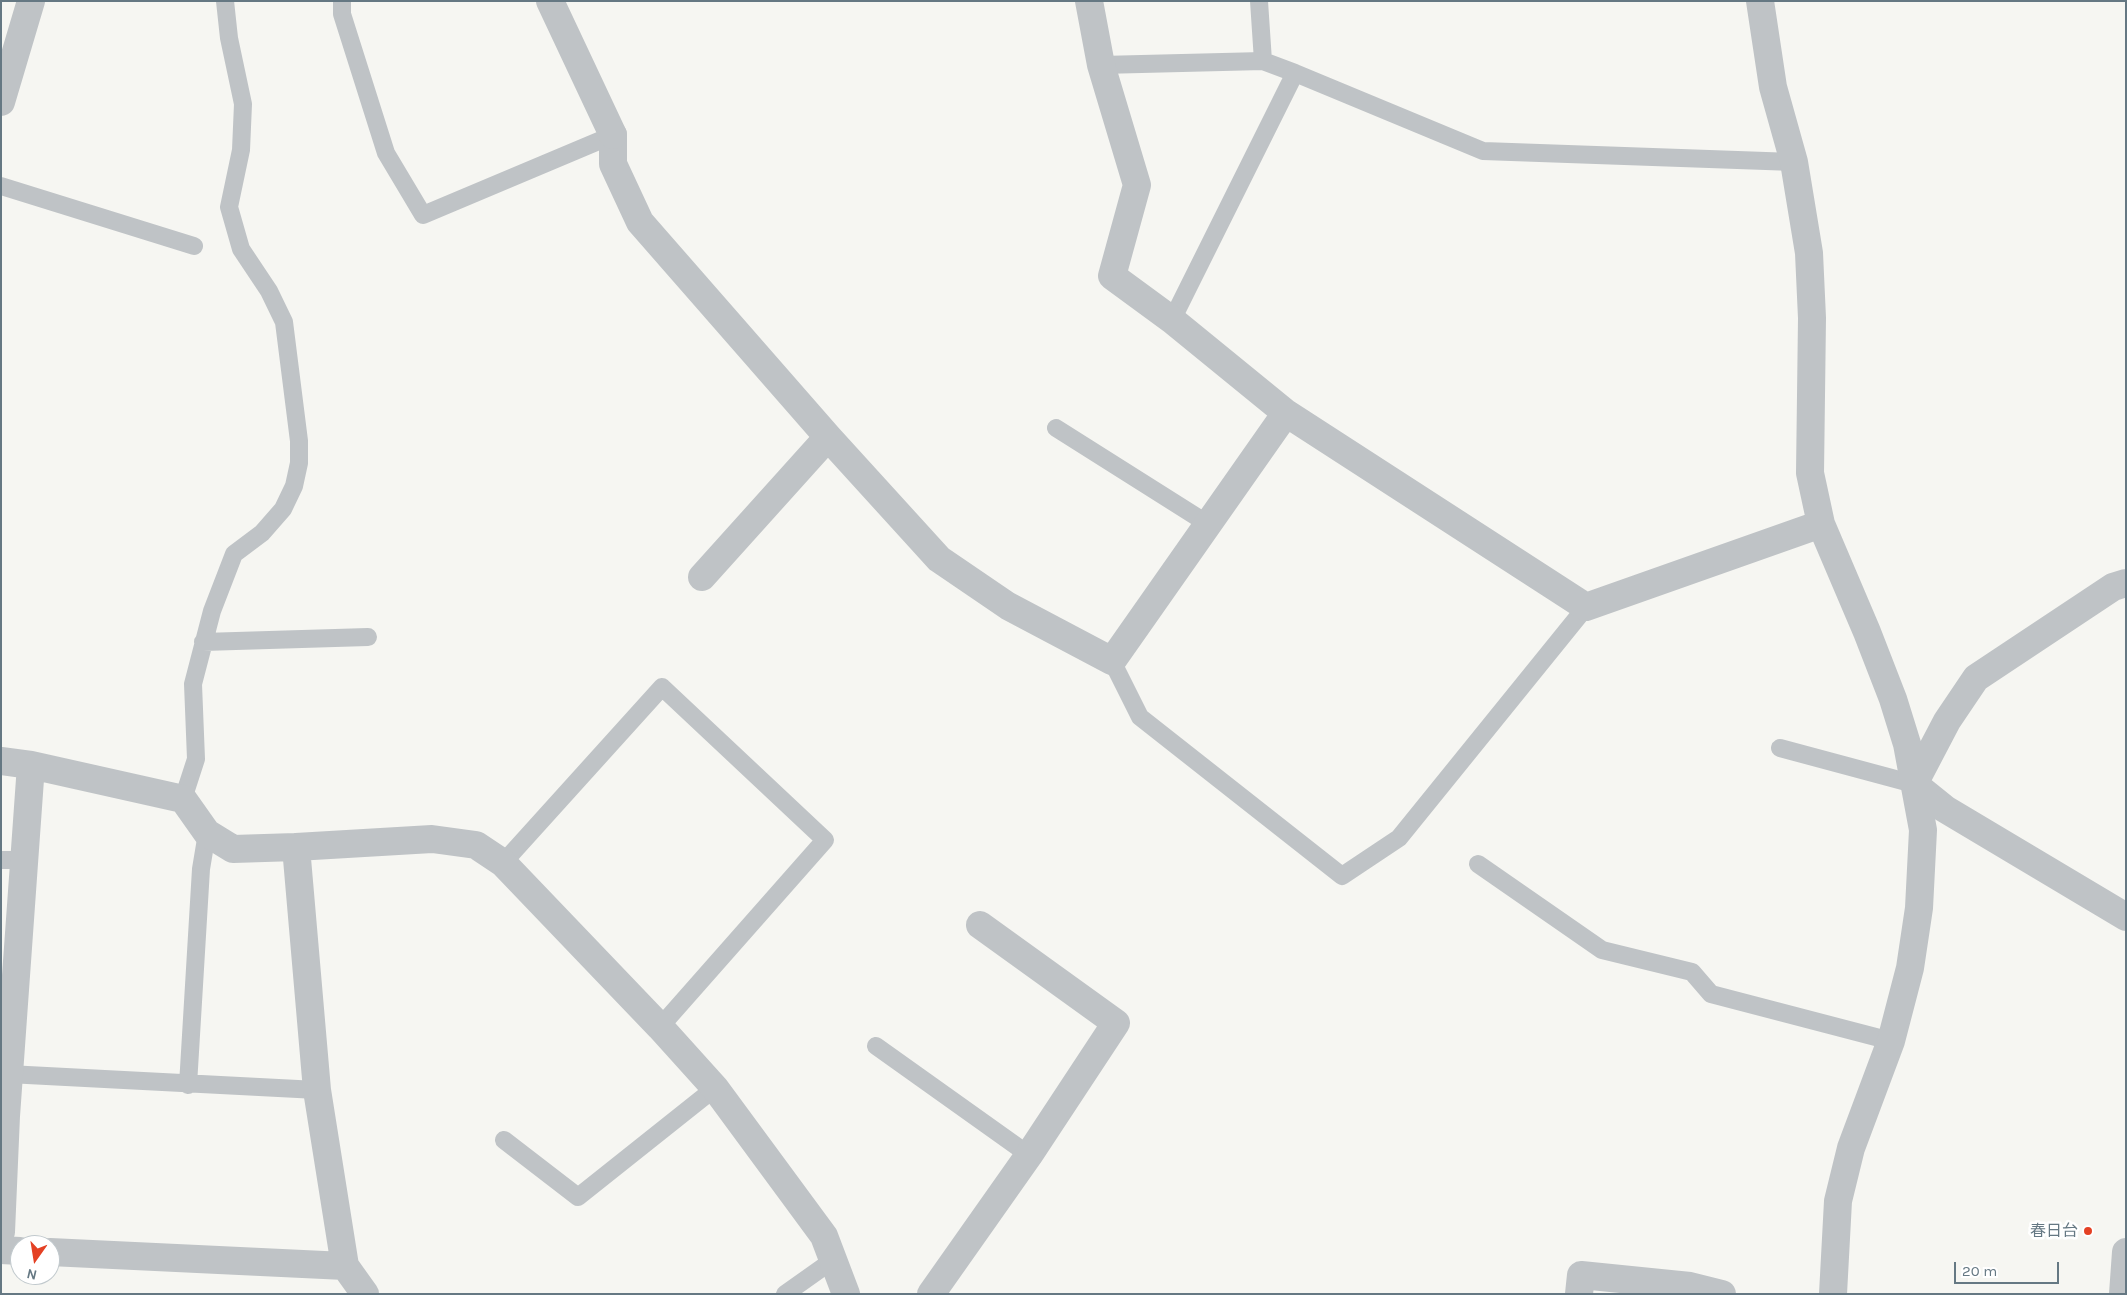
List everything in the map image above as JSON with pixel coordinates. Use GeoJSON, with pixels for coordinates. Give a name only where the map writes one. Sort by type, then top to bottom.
{"type":"FeatureCollection","features":[{"type":"Feature","properties":{"kind":"street"},"geometry":{"type":"LineString","coordinates":[[1,102],[9,42],[31,1]]}},
{"type":"Feature","properties":{"kind":"street"},"geometry":{"type":"LineString","coordinates":[[550,1],[613,135],[613,164],[640,222],[939,559],[1008,606],[1112,661],[1286,413]]}},
{"type":"Feature","properties":{"kind":"street"},"geometry":{"type":"LineString","coordinates":[[1089,1],[1101,65],[1137,185],[1112,276],[1172,320],[1286,413],[1586,607],[1821,524]]}},
{"type":"Feature","properties":{"kind":"street"},"geometry":{"type":"LineString","coordinates":[[1760,1],[1772,87],[1794,162],[1809,253],[1812,318],[1810,473],[1821,524],[1893,699],[1907,744],[1923,830],[1918,908],[1910,968],[1891,1041],[1851,1148],[1838,1201],[1833,1294]]}},
{"type":"Feature","properties":{"kind":"street"},"geometry":{"type":"LineString","coordinates":[[702,577],[828,436]]}},
{"type":"Feature","properties":{"kind":"street"},"geometry":{"type":"LineString","coordinates":[[1914,784],[1947,721],[1976,678],[2113,587],[2126,583]]}},
{"type":"Feature","properties":{"kind":"street"},"geometry":{"type":"LineString","coordinates":[[1,761],[31,765],[183,798],[207,833],[233,849],[432,839],[476,845],[503,863],[660,1027],[715,1088],[824,1236],[846,1294]]}},
{"type":"Feature","properties":{"kind":"street"},"geometry":{"type":"LineString","coordinates":[[1,1232],[3,1115],[8,1074],[12,860],[31,765]]}},
{"type":"Feature","properties":{"kind":"street"},"geometry":{"type":"LineString","coordinates":[[1914,784],[1945,809],[2126,916]]}},
{"type":"Feature","properties":{"kind":"street"},"geometry":{"type":"LineString","coordinates":[[296,847],[317,1090],[345,1266],[365,1294]]}},
{"type":"Feature","properties":{"kind":"street"},"geometry":{"type":"LineString","coordinates":[[931,1294],[1029,1155],[1116,1024],[980,925]]}},
{"type":"Feature","properties":{"kind":"street"},"geometry":{"type":"LineString","coordinates":[[60,1252],[345,1266]]}},
{"type":"Feature","properties":{"kind":"street"},"geometry":{"type":"LineString","coordinates":[[2123,1294],[2126,1252]]}},
{"type":"Feature","properties":{"kind":"street"},"geometry":{"type":"LineString","coordinates":[[1579,1294],[1581,1275],[1690,1286],[1722,1294]]}},
{"type":"Feature","properties":{"kind":"lane"},"geometry":{"type":"LineString","coordinates":[[183,798],[196,759],[193,684],[202,642],[212,611],[234,554],[262,532],[283,509],[294,486],[299,463],[299,440],[284,322],[269,291],[241,249],[229,207],[241,150],[243,104],[228,38],[225,1]]}},
{"type":"Feature","properties":{"kind":"lane"},"geometry":{"type":"LineString","coordinates":[[342,1],[342,14],[386,153],[423,215],[613,135]]}},
{"type":"Feature","properties":{"kind":"lane"},"geometry":{"type":"LineString","coordinates":[[1259,1],[1263,61]]}},
{"type":"Feature","properties":{"kind":"lane"},"geometry":{"type":"LineString","coordinates":[[1101,65],[1263,61],[1484,151],[1794,162]]}},
{"type":"Feature","properties":{"kind":"lane"},"geometry":{"type":"LineString","coordinates":[[1172,320],[1295,73]]}},
{"type":"Feature","properties":{"kind":"lane"},"geometry":{"type":"LineString","coordinates":[[1,186],[194,246]]}},
{"type":"Feature","properties":{"kind":"lane"},"geometry":{"type":"LineString","coordinates":[[1056,428],[1208,524]]}},
{"type":"Feature","properties":{"kind":"lane"},"geometry":{"type":"LineString","coordinates":[[1112,661],[1140,717],[1342,876],[1399,838],[1586,607]]}},
{"type":"Feature","properties":{"kind":"lane"},"geometry":{"type":"LineString","coordinates":[[202,642],[368,637]]}},
{"type":"Feature","properties":{"kind":"lane"},"geometry":{"type":"LineString","coordinates":[[503,863],[662,687],[825,840],[660,1027]]}},
{"type":"Feature","properties":{"kind":"lane"},"geometry":{"type":"LineString","coordinates":[[1780,748],[1914,784]]}},
{"type":"Feature","properties":{"kind":"lane"},"geometry":{"type":"LineString","coordinates":[[188,1085],[201,869],[207,833]]}},
{"type":"Feature","properties":{"kind":"lane"},"geometry":{"type":"LineString","coordinates":[[1478,864],[1602,950],[1692,972],[1711,994],[1891,1041]]}},
{"type":"Feature","properties":{"kind":"lane"},"geometry":{"type":"LineString","coordinates":[[876,1046],[1029,1155]]}},
{"type":"Feature","properties":{"kind":"lane"},"geometry":{"type":"LineString","coordinates":[[8,1074],[188,1085],[317,1090]]}},
{"type":"Feature","properties":{"kind":"lane"},"geometry":{"type":"LineString","coordinates":[[504,1140],[578,1197],[715,1088]]}},
{"type":"Feature","properties":{"kind":"lane"},"geometry":{"type":"LineString","coordinates":[[785,1294],[833,1260]]}},
{"type":"Feature","properties":{"kind":"place","name":"春日台"},"geometry":{"type":"Point","coordinates":[2088,1231]}}]}
